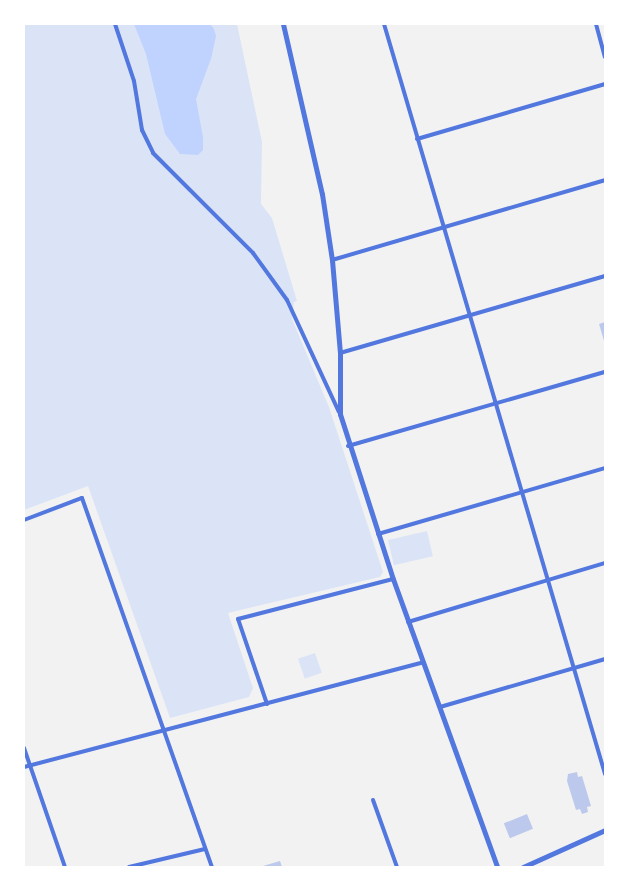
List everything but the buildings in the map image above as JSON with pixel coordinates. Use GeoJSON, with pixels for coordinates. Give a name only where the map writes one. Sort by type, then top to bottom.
{"type":"FeatureCollection","features":[{"type":"Feature","properties":{"kind":"street"},"geometry":{"type":"LineString","coordinates":[[115,24],[134,81],[142,130],[153,153],[252,253],[287,300],[340,414],[348,446],[393,579],[497,867]]}},
{"type":"Feature","properties":{"kind":"street"},"geometry":{"type":"LineString","coordinates":[[283,24],[322,194],[332,260],[340,353],[340,414]]}},
{"type":"Feature","properties":{"kind":"street"},"geometry":{"type":"LineString","coordinates":[[384,24],[605,774]]}},
{"type":"Feature","properties":{"kind":"street"},"geometry":{"type":"LineString","coordinates":[[596,24],[605,57]]}},
{"type":"Feature","properties":{"kind":"street"},"geometry":{"type":"LineString","coordinates":[[417,139],[605,84]]}},
{"type":"Feature","properties":{"kind":"street"},"geometry":{"type":"LineString","coordinates":[[332,260],[605,180]]}},
{"type":"Feature","properties":{"kind":"street"},"geometry":{"type":"LineString","coordinates":[[340,353],[605,276]]}},
{"type":"Feature","properties":{"kind":"street"},"geometry":{"type":"LineString","coordinates":[[348,446],[605,372]]}},
{"type":"Feature","properties":{"kind":"street"},"geometry":{"type":"LineString","coordinates":[[378,534],[605,468]]}},
{"type":"Feature","properties":{"kind":"street"},"geometry":{"type":"LineString","coordinates":[[24,520],[82,498],[212,867]]}},
{"type":"Feature","properties":{"kind":"street"},"geometry":{"type":"LineString","coordinates":[[408,622],[605,563]]}},
{"type":"Feature","properties":{"kind":"street"},"geometry":{"type":"LineString","coordinates":[[267,704],[238,619],[393,579]]}},
{"type":"Feature","properties":{"kind":"street"},"geometry":{"type":"LineString","coordinates":[[440,707],[605,659]]}},
{"type":"Feature","properties":{"kind":"street"},"geometry":{"type":"LineString","coordinates":[[24,767],[423,662]]}},
{"type":"Feature","properties":{"kind":"street"},"geometry":{"type":"LineString","coordinates":[[24,748],[65,867]]}},
{"type":"Feature","properties":{"kind":"street"},"geometry":{"type":"LineString","coordinates":[[373,800],[397,867]]}},
{"type":"Feature","properties":{"kind":"street"},"geometry":{"type":"LineString","coordinates":[[523,867],[605,830]]}},
{"type":"Feature","properties":{"kind":"street"},"geometry":{"type":"LineString","coordinates":[[129,867],[205,849]]}},
{"type":"Feature","properties":{"kind":"shaded area"},"geometry":{"type":"Polygon","coordinates":[[[24,24],[237,24],[262,142],[261,204],[272,218],[297,301],[294,302],[292,319],[329,407],[383,572],[380,577],[228,613],[253,688],[249,697],[170,718],[88,486],[24,510],[24,24]]]}},
{"type":"Feature","properties":{"kind":"shaded area"},"geometry":{"type":"Polygon","coordinates":[[[427,531],[433,556],[394,565],[388,540],[427,531]]]}},
{"type":"Feature","properties":{"kind":"shaded area"},"geometry":{"type":"Polygon","coordinates":[[[315,653],[322,673],[305,679],[298,659],[315,653]]]}},
{"type":"Feature","properties":{"kind":"water"},"geometry":{"type":"Polygon","coordinates":[[[134,24],[210,24],[214,29],[216,36],[211,59],[196,99],[203,137],[203,150],[198,155],[180,154],[165,134],[146,54],[134,24]]]}}]}
